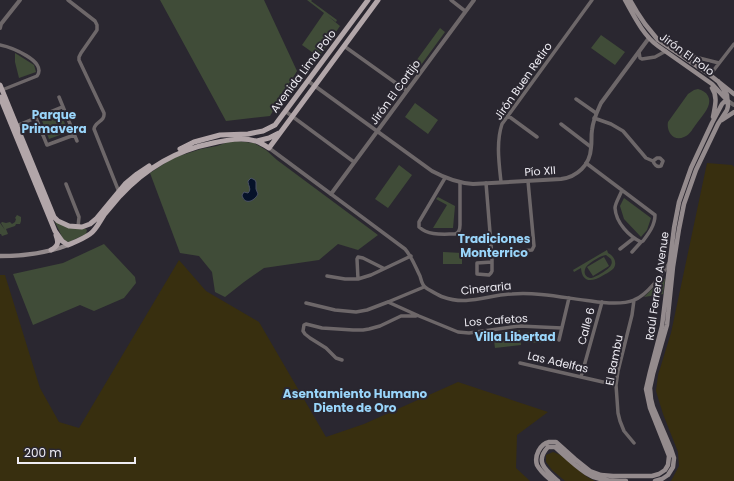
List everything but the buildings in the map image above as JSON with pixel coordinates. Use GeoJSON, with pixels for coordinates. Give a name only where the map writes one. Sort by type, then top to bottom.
{"type":"FeatureCollection","features":[{"type":"Feature","properties":{"kind":"main road","name":"Avenida Lima Polo"},"geometry":{"type":"LineString","coordinates":[[84,226],[93,222],[125,184],[154,163],[194,142],[220,135],[248,134],[262,131],[275,125],[368,0]]}},
{"type":"Feature","properties":{"kind":"main road","name":"Avenida Lima Polo"},"geometry":{"type":"LineString","coordinates":[[269,148],[378,0]]}},
{"type":"Feature","properties":{"kind":"main road","name":"Jirón El Polo"},"geometry":{"type":"LineString","coordinates":[[625,0],[635,19],[649,38],[666,52],[712,84],[728,101]]}},
{"type":"Feature","properties":{"kind":"main road","name":"Jirón El Polo"},"geometry":{"type":"LineString","coordinates":[[630,0],[655,37],[676,53],[710,75],[734,94]]}},
{"type":"Feature","properties":{"kind":"main road"},"geometry":{"type":"LineString","coordinates":[[351,22],[358,27]]}},
{"type":"Feature","properties":{"kind":"main road"},"geometry":{"type":"LineString","coordinates":[[696,73],[711,86],[715,92],[716,104],[712,123]]}},
{"type":"Feature","properties":{"kind":"main road"},"geometry":{"type":"LineString","coordinates":[[718,82],[726,93],[728,101]]}},
{"type":"Feature","properties":{"kind":"main road"},"geometry":{"type":"LineString","coordinates":[[1,88],[54,217],[66,226],[84,226],[89,231],[85,237]]}},
{"type":"Feature","properties":{"kind":"main road"},"geometry":{"type":"LineString","coordinates":[[0,97],[55,230],[58,243],[56,247],[51,250]]}},
{"type":"Feature","properties":{"kind":"main road","name":"Raúl Ferrero Avenue"},"geometry":{"type":"LineString","coordinates":[[552,481],[537,465],[536,458],[540,448],[548,442],[556,442],[590,471],[601,475],[652,476],[660,474],[668,465],[669,456],[650,408],[646,389],[662,326],[674,228],[679,202],[691,168],[712,123],[722,104],[728,101],[727,110],[718,124],[696,170],[684,204],[679,229],[673,266],[667,326],[650,388],[653,407],[674,458],[673,468],[668,475],[655,481]]}},
{"type":"Feature","properties":{"kind":"main road"},"geometry":{"type":"LineString","coordinates":[[718,124],[734,112]]}},
{"type":"Feature","properties":{"kind":"main road","name":"Avenida Lima Polo"},"geometry":{"type":"LineString","coordinates":[[256,141],[269,138],[280,132]]}},
{"type":"Feature","properties":{"kind":"main road"},"geometry":{"type":"LineString","coordinates":[[0,256],[24,255],[51,250],[68,246],[85,237],[93,232],[105,214],[137,179],[156,165],[186,150],[210,144],[237,140],[256,141],[269,148]]}},
{"type":"Feature","properties":{"kind":"main road"},"geometry":{"type":"LineString","coordinates":[[55,230],[62,241],[68,246]]}},
{"type":"Feature","properties":{"kind":"main road"},"geometry":{"type":"LineString","coordinates":[[558,481],[542,465],[541,459],[548,447],[555,447],[572,463],[587,474],[611,481],[626,481]]}},
{"type":"Feature","properties":{"kind":"street"},"geometry":{"type":"LineString","coordinates":[[0,26],[20,0]]}},
{"type":"Feature","properties":{"kind":"street"},"geometry":{"type":"LineString","coordinates":[[68,0],[97,24],[96,30],[81,53],[79,60],[105,115],[103,120],[96,124],[94,129],[119,192]]}},
{"type":"Feature","properties":{"kind":"street"},"geometry":{"type":"LineString","coordinates":[[451,0],[466,11]]}},
{"type":"Feature","properties":{"kind":"street","name":"Jirón El Cortijo"},"geometry":{"type":"LineString","coordinates":[[331,194],[474,0]]}},
{"type":"Feature","properties":{"kind":"street","name":"Jirón Buen Retiro"},"geometry":{"type":"LineString","coordinates":[[501,182],[498,142],[499,131],[502,124],[507,115],[592,0]]}},
{"type":"Feature","properties":{"kind":"street","name":"Pío XII"},"geometry":{"type":"LineString","coordinates":[[308,81],[432,172],[445,178],[473,184],[561,179],[571,177],[580,171],[586,163],[590,154],[591,135],[595,115],[601,103],[649,38]]}},
{"type":"Feature","properties":{"kind":"street"},"geometry":{"type":"LineString","coordinates":[[710,75],[734,44]]}},
{"type":"Feature","properties":{"kind":"street"},"geometry":{"type":"LineString","coordinates":[[0,45],[15,49],[32,60],[37,66],[39,73],[37,76],[1,88]]}},
{"type":"Feature","properties":{"kind":"street"},"geometry":{"type":"LineString","coordinates":[[344,46],[406,91]]}},
{"type":"Feature","properties":{"kind":"street"},"geometry":{"type":"LineString","coordinates":[[640,51],[639,54],[640,58],[642,59],[655,57],[666,52]]}},
{"type":"Feature","properties":{"kind":"street"},"geometry":{"type":"LineString","coordinates":[[676,53],[719,63]]}},
{"type":"Feature","properties":{"kind":"street"},"geometry":{"type":"LineString","coordinates":[[59,97],[77,141]]}},
{"type":"Feature","properties":{"kind":"street"},"geometry":{"type":"LineString","coordinates":[[576,99],[595,115],[623,131],[646,158],[653,161]]}},
{"type":"Feature","properties":{"kind":"street"},"geometry":{"type":"LineString","coordinates":[[728,101],[734,101]]}},
{"type":"Feature","properties":{"kind":"street"},"geometry":{"type":"LineString","coordinates":[[728,101],[734,105]]}},
{"type":"Feature","properties":{"kind":"street"},"geometry":{"type":"LineString","coordinates":[[16,126],[62,107]]}},
{"type":"Feature","properties":{"kind":"street"},"geometry":{"type":"LineString","coordinates":[[285,111],[354,162]]}},
{"type":"Feature","properties":{"kind":"street"},"geometry":{"type":"LineString","coordinates":[[507,115],[537,137]]}},
{"type":"Feature","properties":{"kind":"street"},"geometry":{"type":"LineString","coordinates":[[36,118],[47,146],[74,135]]}},
{"type":"Feature","properties":{"kind":"street"},"geometry":{"type":"LineString","coordinates":[[561,124],[591,147]]}},
{"type":"Feature","properties":{"kind":"street"},"geometry":{"type":"LineString","coordinates":[[269,148],[405,249],[411,256],[424,287],[367,310],[356,312],[335,310],[306,303]]}},
{"type":"Feature","properties":{"kind":"street"},"geometry":{"type":"LineString","coordinates":[[586,163],[655,215],[655,220],[644,242],[641,242],[632,252]]}},
{"type":"Feature","properties":{"kind":"street"},"geometry":{"type":"LineString","coordinates":[[445,178],[419,222],[419,227],[428,233],[457,234],[459,231],[460,182]]}},
{"type":"Feature","properties":{"kind":"street"},"geometry":{"type":"LineString","coordinates":[[492,252],[532,250],[534,248],[528,181]]}},
{"type":"Feature","properties":{"kind":"street"},"geometry":{"type":"LineString","coordinates":[[66,184],[79,217],[78,227]]}},
{"type":"Feature","properties":{"kind":"street"},"geometry":{"type":"LineString","coordinates":[[486,184],[492,252],[492,262],[491,273],[489,275],[477,274],[477,263],[492,262]]}},
{"type":"Feature","properties":{"kind":"street"},"geometry":{"type":"LineString","coordinates":[[622,190],[615,208],[618,221],[627,232],[641,242]]}},
{"type":"Feature","properties":{"kind":"street"},"geometry":{"type":"LineString","coordinates":[[620,249],[634,238]]}},
{"type":"Feature","properties":{"kind":"street"},"geometry":{"type":"LineString","coordinates":[[328,276],[345,279],[358,279],[371,275],[411,256]]}},
{"type":"Feature","properties":{"kind":"street"},"geometry":{"type":"LineString","coordinates":[[358,279],[358,257],[384,268]]}},
{"type":"Feature","properties":{"kind":"street"},"geometry":{"type":"LineString","coordinates":[[634,300],[658,280],[670,262]]}},
{"type":"Feature","properties":{"kind":"street","name":"Cineraria"},"geometry":{"type":"LineString","coordinates":[[424,287],[443,297],[463,302],[512,294],[538,294],[619,303],[634,300]]}},
{"type":"Feature","properties":{"kind":"street"},"geometry":{"type":"LineString","coordinates":[[559,340],[570,298]]}},
{"type":"Feature","properties":{"kind":"street","name":"El Bambu"},"geometry":{"type":"LineString","coordinates":[[634,300],[616,385],[620,420],[624,431],[634,443]]}},
{"type":"Feature","properties":{"kind":"street","name":"Los Cafetos"},"geometry":{"type":"LineString","coordinates":[[388,302],[458,332],[469,333],[519,326],[562,328]]}},
{"type":"Feature","properties":{"kind":"street","name":"Calle 6"},"geometry":{"type":"LineString","coordinates":[[581,377],[602,302]]}},
{"type":"Feature","properties":{"kind":"street"},"geometry":{"type":"LineString","coordinates":[[342,360],[336,358],[326,348],[305,334],[303,328],[304,325],[353,330],[369,329],[400,316],[419,316]]}},
{"type":"Feature","properties":{"kind":"street","name":"Las Adelfas"},"geometry":{"type":"LineString","coordinates":[[520,363],[616,385]]}},
{"type":"Feature","properties":{"kind":"green space"},"geometry":{"type":"Polygon","coordinates":[[[160,0],[264,0],[297,71],[270,116],[226,121],[160,0]]]}},
{"type":"Feature","properties":{"kind":"green space"},"geometry":{"type":"Polygon","coordinates":[[[307,0],[312,0],[311,1],[337,20],[336,22],[328,16],[340,26],[319,57],[302,45],[324,13],[307,0]]]}},
{"type":"Feature","properties":{"kind":"green space"},"geometry":{"type":"Polygon","coordinates":[[[440,28],[445,32],[421,65],[416,61],[440,28]]]}},
{"type":"Feature","properties":{"kind":"green space"},"geometry":{"type":"Polygon","coordinates":[[[601,35],[625,52],[615,65],[591,48],[601,35]]]}},
{"type":"Feature","properties":{"kind":"green space"},"geometry":{"type":"Polygon","coordinates":[[[15,53],[34,65],[36,72],[19,78],[15,62],[15,53]]]}},
{"type":"Feature","properties":{"kind":"green space"},"geometry":{"type":"Polygon","coordinates":[[[698,89],[704,91],[708,96],[708,107],[688,135],[680,138],[674,137],[668,129],[668,122],[688,94],[698,89]]]}},
{"type":"Feature","properties":{"kind":"green space"},"geometry":{"type":"Polygon","coordinates":[[[415,103],[438,120],[428,134],[405,117],[415,103]]]}},
{"type":"Feature","properties":{"kind":"green space"},"geometry":{"type":"Polygon","coordinates":[[[60,111],[68,132],[49,139],[41,118],[60,111]]]}},
{"type":"Feature","properties":{"kind":"green space"},"geometry":{"type":"Polygon","coordinates":[[[237,141],[254,143],[266,150],[277,160],[378,235],[358,250],[338,244],[319,260],[264,268],[225,297],[215,292],[212,272],[199,256],[180,253],[150,173],[173,158],[201,149],[237,141]]]}},
{"type":"Feature","properties":{"kind":"green space"},"geometry":{"type":"Polygon","coordinates":[[[399,165],[412,175],[388,208],[375,199],[399,165]]]}},
{"type":"Feature","properties":{"kind":"green space"},"geometry":{"type":"Polygon","coordinates":[[[438,197],[455,206],[453,228],[433,228],[447,205],[436,199],[438,197]]]}},
{"type":"Feature","properties":{"kind":"green space"},"geometry":{"type":"Polygon","coordinates":[[[624,198],[651,218],[647,230],[641,237],[624,219],[620,206],[624,198]]]}},
{"type":"Feature","properties":{"kind":"green space"},"geometry":{"type":"Polygon","coordinates":[[[17,215],[21,217],[20,224],[16,224],[15,226],[6,229],[8,234],[2,236],[0,234],[0,223],[5,230],[1,223],[10,222],[12,224],[15,222],[17,215]]]}},
{"type":"Feature","properties":{"kind":"green space"},"geometry":{"type":"Polygon","coordinates":[[[54,220],[86,229],[86,234],[69,242],[64,241],[54,220]]]}},
{"type":"Feature","properties":{"kind":"green space"},"geometry":{"type":"Polygon","coordinates":[[[104,244],[135,277],[136,283],[124,298],[94,311],[80,305],[33,325],[13,274],[63,263],[104,244]]]}},
{"type":"Feature","properties":{"kind":"green space"},"geometry":{"type":"Polygon","coordinates":[[[607,250],[608,253],[614,258],[615,262],[612,270],[598,278],[591,280],[585,279],[581,268],[574,272],[573,270],[607,250]],[[606,255],[602,256],[587,265],[585,273],[587,277],[592,278],[605,271],[611,265],[611,259],[606,255]]]}},
{"type":"Feature","properties":{"kind":"green space"},"geometry":{"type":"Polygon","coordinates":[[[443,252],[462,253],[462,264],[443,264],[443,252]]]}},
{"type":"Feature","properties":{"kind":"green space"},"geometry":{"type":"Polygon","coordinates":[[[604,257],[609,266],[593,276],[587,267],[604,257]]]}},
{"type":"Feature","properties":{"kind":"green space"},"geometry":{"type":"Polygon","coordinates":[[[663,278],[665,279],[663,294],[644,297],[663,278]]]}},
{"type":"Feature","properties":{"kind":"green space"},"geometry":{"type":"Polygon","coordinates":[[[520,330],[521,345],[495,348],[493,333],[520,330]]]}},
{"type":"Feature","properties":{"kind":"green space"},"geometry":{"type":"Polygon","coordinates":[[[525,332],[541,333],[541,343],[524,342],[525,332]]]}},
{"type":"Feature","properties":{"kind":"sand"},"geometry":{"type":"Polygon","coordinates":[[[707,163],[732,165],[734,167],[734,481],[671,481],[679,466],[678,452],[663,414],[656,391],[658,375],[671,333],[707,163]]]}},
{"type":"Feature","properties":{"kind":"sand"},"geometry":{"type":"Polygon","coordinates":[[[179,260],[206,291],[259,322],[326,437],[364,424],[458,382],[548,412],[517,435],[516,468],[530,481],[0,481],[0,275],[5,275],[40,388],[59,422],[79,428],[179,260]]]}},
{"type":"Feature","properties":{"kind":"sand"},"geometry":{"type":"Polygon","coordinates":[[[553,452],[562,456],[586,476],[595,481],[565,481],[552,470],[546,462],[546,455],[553,452]]]}},
{"type":"Feature","properties":{"kind":"water"},"geometry":{"type":"Polygon","coordinates":[[[251,178],[256,182],[258,194],[254,199],[247,201],[242,195],[244,192],[249,192],[250,189],[248,181],[251,178]]]}},
{"type":"Feature","properties":{"kind":"district","name":"Parque Primavera"},"geometry":{"type":"Point","coordinates":[54,122]}},
{"type":"Feature","properties":{"kind":"district","name":"Tradiciones Monterrico"},"geometry":{"type":"Point","coordinates":[494,246]}},
{"type":"Feature","properties":{"kind":"district","name":"Villa Libertad"},"geometry":{"type":"Point","coordinates":[515,337]}},
{"type":"Feature","properties":{"kind":"district","name":"Asentamiento Humano Diente de Oro"},"geometry":{"type":"Point","coordinates":[355,401]}}]}
